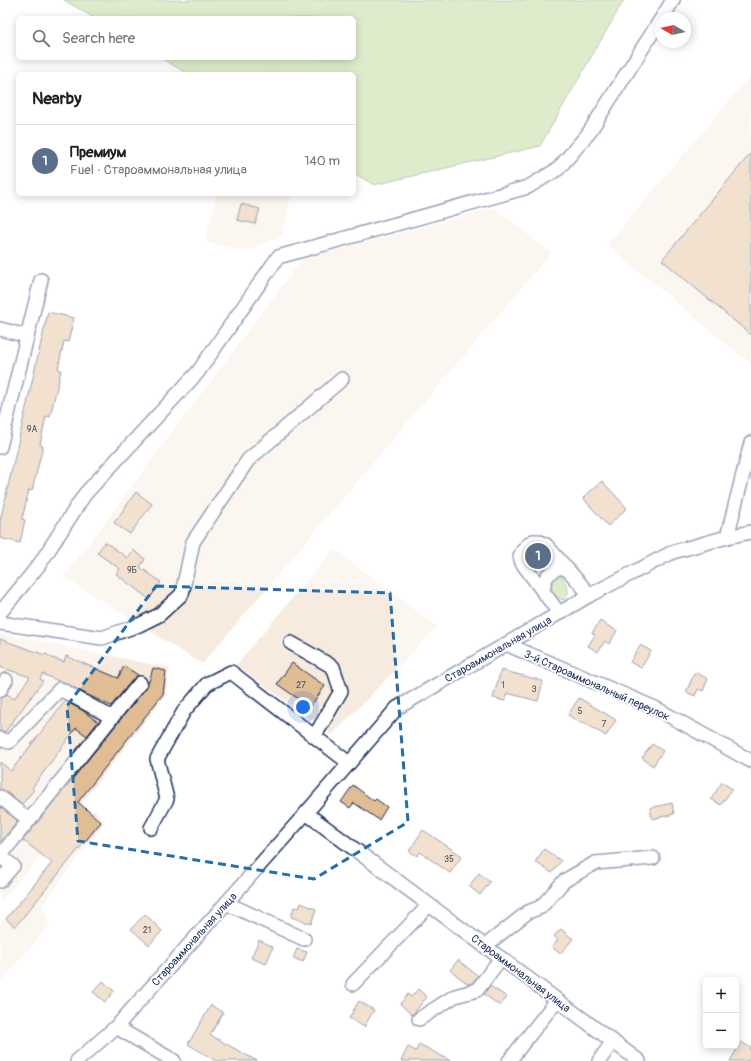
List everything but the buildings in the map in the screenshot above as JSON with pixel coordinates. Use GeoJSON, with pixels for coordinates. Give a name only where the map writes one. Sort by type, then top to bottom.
{"type":"FeatureCollection","features":[{"type":"Feature","properties":{"kind":"street"},"geometry":{"type":"LineString","coordinates":[[665,12],[673,0]]}},
{"type":"Feature","properties":{"kind":"street"},"geometry":{"type":"LineString","coordinates":[[0,613],[39,565],[85,494],[198,372],[278,257],[528,187],[558,169],[588,134],[655,28]]}},
{"type":"Feature","properties":{"kind":"street"},"geometry":{"type":"LineString","coordinates":[[0,447],[41,280]]}},
{"type":"Feature","properties":{"kind":"street"},"geometry":{"type":"LineString","coordinates":[[0,329],[27,336]]}},
{"type":"Feature","properties":{"kind":"street"},"geometry":{"type":"LineString","coordinates":[[0,623],[102,638],[139,625],[159,615],[182,594],[193,542],[248,460],[342,379]]}},
{"type":"Feature","properties":{"kind":"street"},"geometry":{"type":"LineString","coordinates":[[727,537],[751,443]]}},
{"type":"Feature","properties":{"kind":"street","name":"Староаммональная улица"},"geometry":{"type":"LineString","coordinates":[[77,1061],[97,1045],[116,1026],[306,813],[397,708],[590,595],[673,552],[751,532]]}},
{"type":"Feature","properties":{"kind":"street"},"geometry":{"type":"LineString","coordinates":[[559,613],[522,563],[520,556],[522,551],[526,545],[533,540],[546,545],[590,595]]}},
{"type":"Feature","properties":{"kind":"street"},"geometry":{"type":"LineString","coordinates":[[544,592],[545,578],[552,570],[560,567],[568,570]]}},
{"type":"Feature","properties":{"kind":"street"},"geometry":{"type":"LineString","coordinates":[[291,643],[333,667],[340,691],[314,736]]}},
{"type":"Feature","properties":{"kind":"street","name":"3-й Староаммональный переулок"},"geometry":{"type":"LineString","coordinates":[[506,644],[656,708],[751,761]]}},
{"type":"Feature","properties":{"kind":"street"},"geometry":{"type":"LineString","coordinates":[[150,828],[167,799],[157,759],[184,710],[207,684],[231,672],[349,763]]}},
{"type":"Feature","properties":{"kind":"street"},"geometry":{"type":"LineString","coordinates":[[0,881],[13,866],[0,856],[140,683]]}},
{"type":"Feature","properties":{"kind":"street"},"geometry":{"type":"LineString","coordinates":[[0,738],[9,742],[60,689],[111,718]]}},
{"type":"Feature","properties":{"kind":"street"},"geometry":{"type":"LineString","coordinates":[[0,797],[29,820]]}},
{"type":"Feature","properties":{"kind":"street","name":"Староаммональная улица"},"geometry":{"type":"LineString","coordinates":[[306,813],[639,1061]]}},
{"type":"Feature","properties":{"kind":"street"},"geometry":{"type":"LineString","coordinates":[[486,946],[528,912],[541,907],[564,881],[595,863],[653,858]]}},
{"type":"Feature","properties":{"kind":"street"},"geometry":{"type":"LineString","coordinates":[[226,903],[304,940]]}},
{"type":"Feature","properties":{"kind":"street"},"geometry":{"type":"LineString","coordinates":[[353,984],[429,905]]}},
{"type":"Feature","properties":{"kind":"street"},"geometry":{"type":"LineString","coordinates":[[419,1019],[455,996],[478,990],[501,958]]}},
{"type":"Feature","properties":{"kind":"street"},"geometry":{"type":"LineString","coordinates":[[509,1061],[557,1000]]}},
{"type":"Feature","properties":{"kind":"street"},"geometry":{"type":"LineString","coordinates":[[116,1026],[174,1061]]}},
{"type":"Feature","properties":{"kind":"street"},"geometry":{"type":"LineString","coordinates":[[599,1061],[613,1041]]}},
{"type":"Feature","properties":{"kind":"highlighted area"},"geometry":{"type":"Polygon","coordinates":[[[156,586],[390,593],[408,822],[314,879],[78,841],[67,706],[156,586]]]}},
{"type":"Feature","properties":{"kind":"shaded area"},"geometry":{"type":"Polygon","coordinates":[[[751,75],[751,364],[607,245],[751,75]]]}},
{"type":"Feature","properties":{"kind":"shaded area"},"geometry":{"type":"Polygon","coordinates":[[[216,196],[291,196],[282,235],[247,251],[205,242],[216,196]]]}},
{"type":"Feature","properties":{"kind":"shaded area"},"geometry":{"type":"Polygon","coordinates":[[[494,208],[551,253],[202,664],[64,577],[302,259],[494,208]]]}},
{"type":"Feature","properties":{"kind":"shaded area"},"geometry":{"type":"Polygon","coordinates":[[[334,549],[437,627],[332,735],[236,665],[334,549]]]}},
{"type":"Feature","properties":{"kind":"shaded area"},"geometry":{"type":"Polygon","coordinates":[[[0,633],[169,668],[166,695],[34,864],[0,902],[0,633]]]}},
{"type":"Feature","properties":{"kind":"shaded area"},"geometry":{"type":"Polygon","coordinates":[[[94,810],[104,822],[42,906],[50,925],[0,982],[0,924],[94,810]]]}},
{"type":"Feature","properties":{"kind":"green space"},"geometry":{"type":"Polygon","coordinates":[[[64,0],[624,0],[540,146],[374,185],[356,174],[356,72],[185,72],[164,60],[356,60],[356,16],[91,16],[64,0]]]}},
{"type":"Feature","properties":{"kind":"green space"},"geometry":{"type":"Polygon","coordinates":[[[557,576],[562,577],[567,585],[567,596],[562,600],[555,595],[552,587],[551,581],[557,576]]]}},
{"type":"Feature","properties":{"kind":"place","name":"Премиум"},"geometry":{"type":"Point","coordinates":[538,556]}}]}
